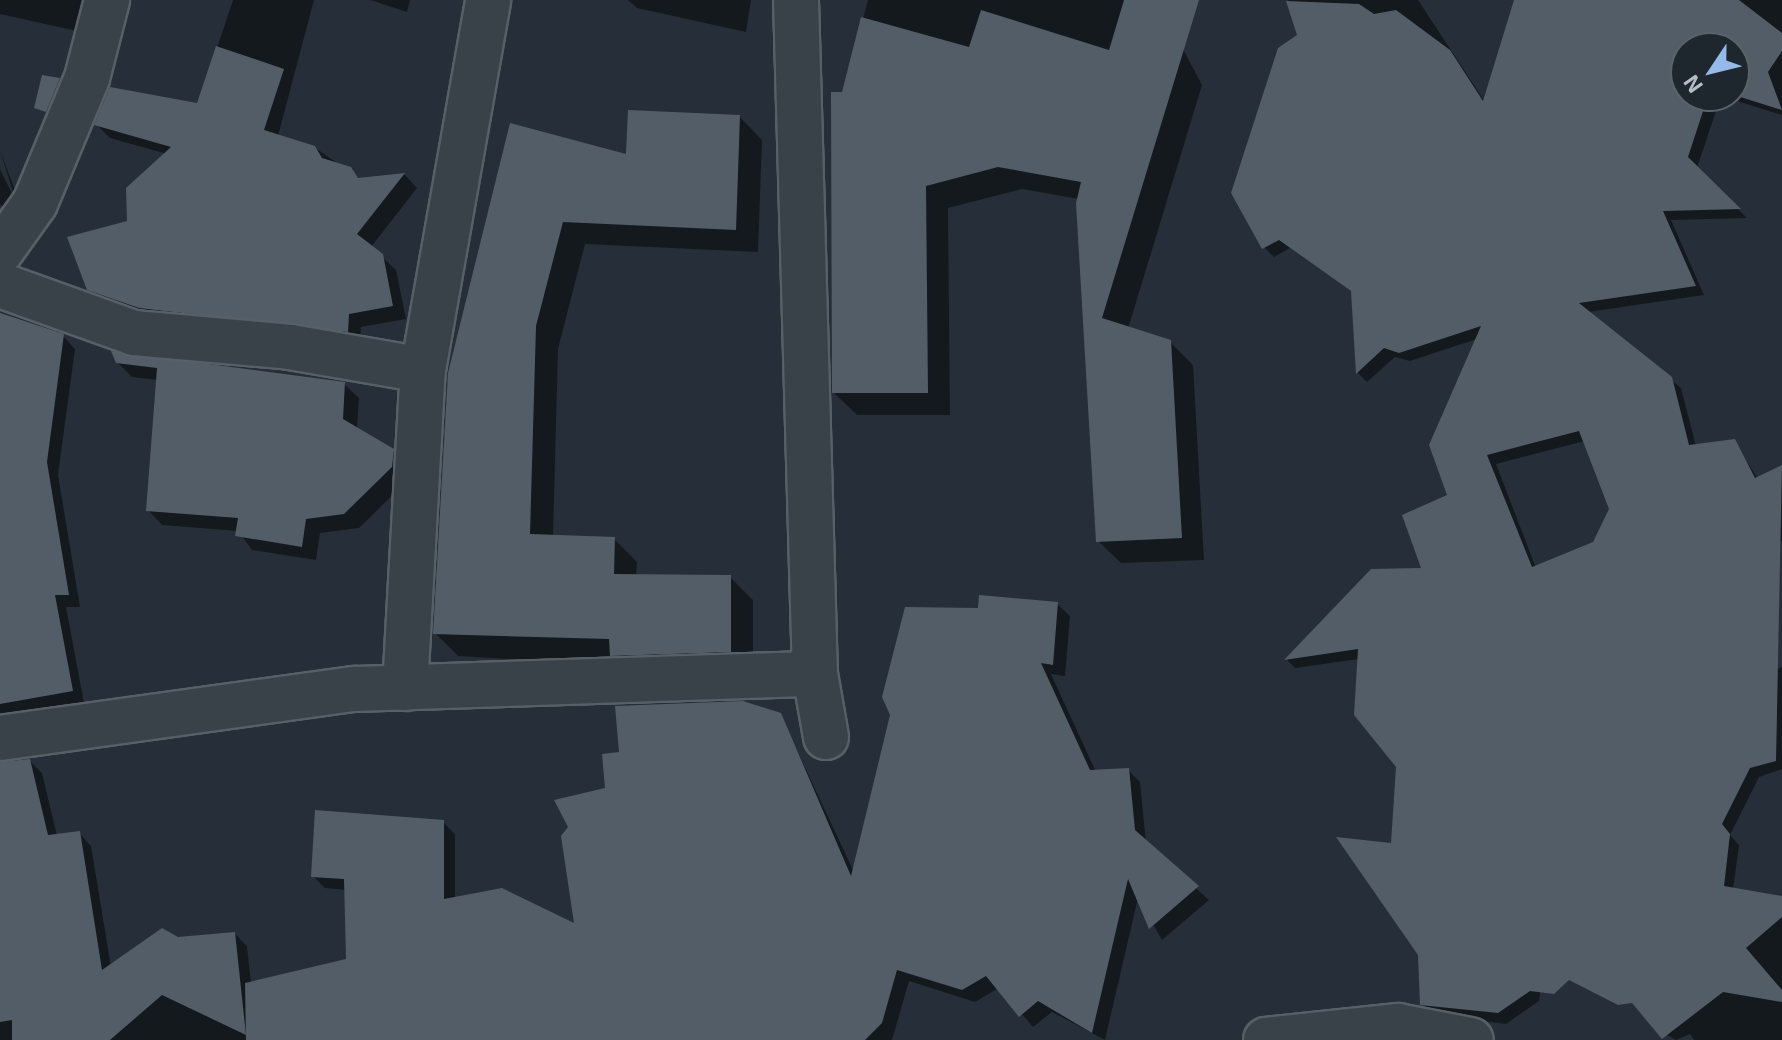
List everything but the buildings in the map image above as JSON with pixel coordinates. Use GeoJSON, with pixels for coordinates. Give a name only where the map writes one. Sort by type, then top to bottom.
{"type":"FeatureCollection","features":[{"type":"Feature","properties":{"kind":"street"},"geometry":{"type":"LineString","coordinates":[[0,252],[35,203],[87,78],[107,0]]}},
{"type":"Feature","properties":{"kind":"street"},"geometry":{"type":"LineString","coordinates":[[405,688],[423,370],[488,0]]}},
{"type":"Feature","properties":{"kind":"street"},"geometry":{"type":"LineString","coordinates":[[796,0],[815,674],[826,737]]}},
{"type":"Feature","properties":{"kind":"street"},"geometry":{"type":"LineString","coordinates":[[0,285],[134,333],[290,347],[423,370]]}},
{"type":"Feature","properties":{"kind":"street"},"geometry":{"type":"LineString","coordinates":[[0,738],[123,717],[405,688],[815,674]]}},
{"type":"Feature","properties":{"kind":"street"},"geometry":{"type":"LineString","coordinates":[[1266,1040],[1398,1026],[1471,1040]]}}]}
